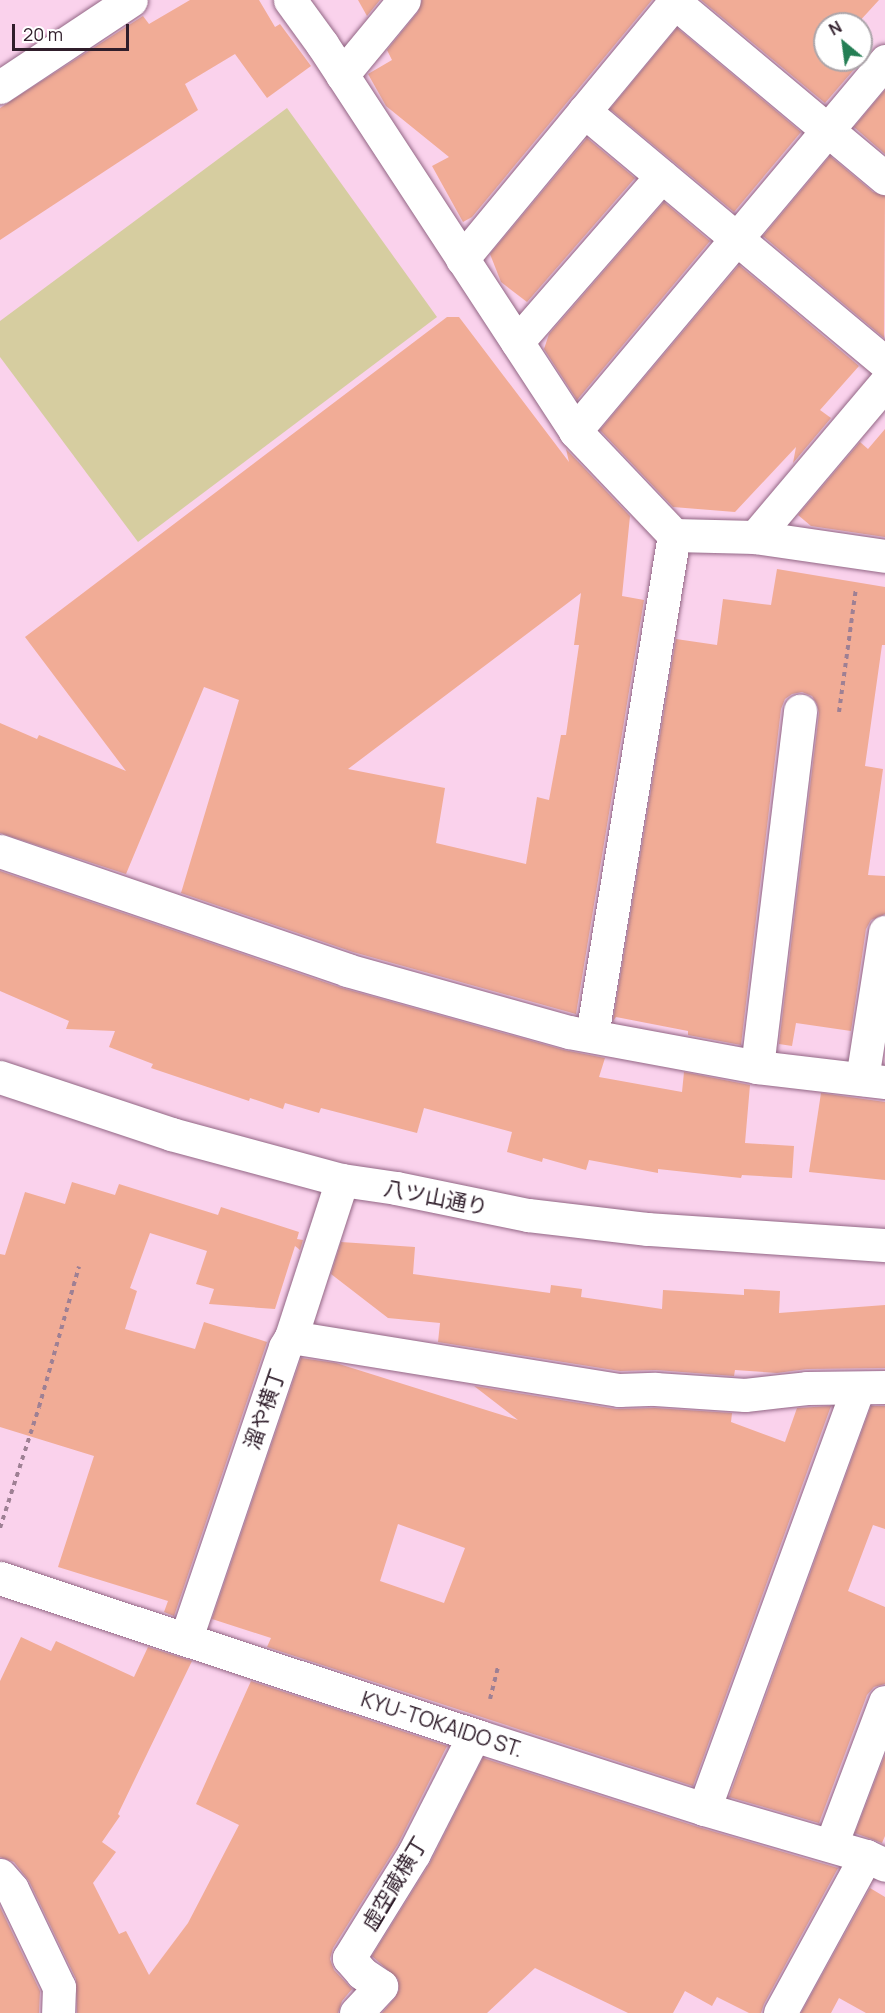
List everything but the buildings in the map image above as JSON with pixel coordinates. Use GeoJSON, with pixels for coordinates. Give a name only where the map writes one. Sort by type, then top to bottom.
{"type":"FeatureCollection","features":[{"type":"Feature","properties":{"kind":"street"},"geometry":{"type":"LineString","coordinates":[[0,87],[131,0]]}},
{"type":"Feature","properties":{"kind":"street"},"geometry":{"type":"LineString","coordinates":[[290,0],[342,75],[575,431],[674,535],[755,537],[873,554]]}},
{"type":"Feature","properties":{"kind":"street"},"geometry":{"type":"LineString","coordinates":[[342,75],[404,0]]}},
{"type":"Feature","properties":{"kind":"street"},"geometry":{"type":"LineString","coordinates":[[462,259],[674,1],[885,178]]}},
{"type":"Feature","properties":{"kind":"street"},"geometry":{"type":"LineString","coordinates":[[575,431],[885,61]]}},
{"type":"Feature","properties":{"kind":"street"},"geometry":{"type":"LineString","coordinates":[[584,111],[885,363]]}},
{"type":"Feature","properties":{"kind":"street"},"geometry":{"type":"LineString","coordinates":[[517,342],[662,176]]}},
{"type":"Feature","properties":{"kind":"street"},"geometry":{"type":"LineString","coordinates":[[755,537],[885,383]]}},
{"type":"Feature","properties":{"kind":"street"},"geometry":{"type":"LineString","coordinates":[[591,1035],[674,535]]}},
{"type":"Feature","properties":{"kind":"street"},"geometry":{"type":"LineString","coordinates":[[757,1067],[800,711]]}},
{"type":"Feature","properties":{"kind":"street"},"geometry":{"type":"LineString","coordinates":[[0,851],[347,970],[569,1032],[757,1067],[874,1080],[885,932]]}},
{"type":"Feature","properties":{"kind":"street","name":"八ツ山通り"},"geometry":{"type":"LineString","coordinates":[[0,1077],[171,1134],[342,1180],[396,1188],[539,1217],[648,1229],[885,1245]]}},
{"type":"Feature","properties":{"kind":"street","name":"溜や横丁"},"geometry":{"type":"LineString","coordinates":[[186,1638],[285,1347],[291,1337],[342,1180]]}},
{"type":"Feature","properties":{"kind":"street"},"geometry":{"type":"LineString","coordinates":[[291,1337],[619,1390],[655,1389],[745,1395],[807,1388],[871,1388],[704,1809]]}},
{"type":"Feature","properties":{"kind":"street","name":"KYU-TOKAIDO ST."},"geometry":{"type":"LineString","coordinates":[[3,1586],[186,1638],[474,1735],[704,1809],[831,1845],[876,1861]]}},
{"type":"Feature","properties":{"kind":"street"},"geometry":{"type":"LineString","coordinates":[[831,1845],[885,1702]]}},
{"type":"Feature","properties":{"kind":"street","name":"虚空蔵横丁"},"geometry":{"type":"LineString","coordinates":[[356,2013],[381,1986],[348,1958],[414,1853],[474,1735]]}},
{"type":"Feature","properties":{"kind":"street"},"geometry":{"type":"LineString","coordinates":[[780,2013],[876,1861]]}},
{"type":"Feature","properties":{"kind":"street"},"geometry":{"type":"LineString","coordinates":[[0,1875],[12,1889],[59,1987],[58,2013]]}},
{"type":"Feature","properties":{"kind":"path"},"geometry":{"type":"LineString","coordinates":[[800,711],[838,716],[873,554]]}},
{"type":"Feature","properties":{"kind":"path"},"geometry":{"type":"LineString","coordinates":[[0,1528],[39,1407],[79,1268]]}},
{"type":"Feature","properties":{"kind":"path"},"geometry":{"type":"LineString","coordinates":[[490,1699],[498,1666]]}},
{"type":"Feature","properties":{"kind":"shaded area"},"geometry":{"type":"Polygon","coordinates":[[[287,108],[437,317],[138,542],[0,357],[0,321],[287,108]]]}}]}
